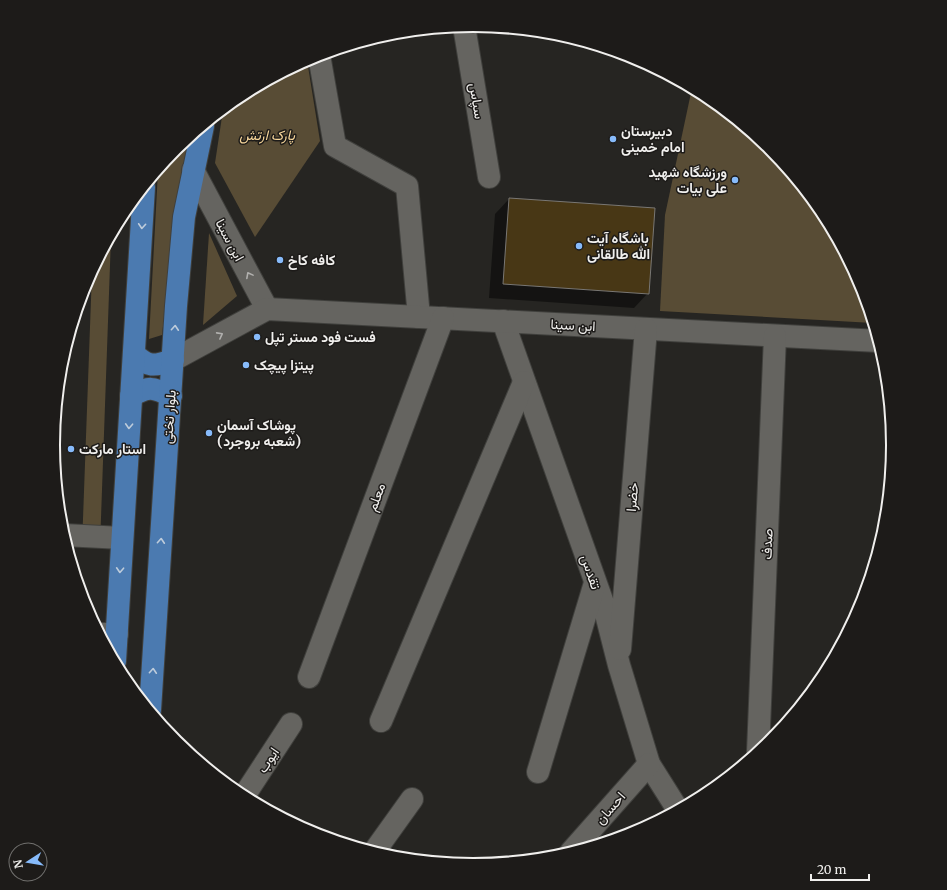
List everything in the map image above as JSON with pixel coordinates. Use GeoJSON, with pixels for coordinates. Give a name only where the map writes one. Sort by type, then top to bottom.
{"type":"FeatureCollection","features":[{"type":"Feature","properties":{"kind":"main road","name":"بلوار تختی"},"geometry":{"type":"LineString","coordinates":[[151,702],[184,217],[192,170],[201,134]]}},
{"type":"Feature","properties":{"kind":"main road"},"geometry":{"type":"LineString","coordinates":[[108,634],[122,538],[143,198]]}},
{"type":"Feature","properties":{"kind":"main road"},"geometry":{"type":"LineString","coordinates":[[134,354],[144,363],[157,365],[173,360]]}},
{"type":"Feature","properties":{"kind":"main road"},"geometry":{"type":"LineString","coordinates":[[131,396],[145,388],[156,389],[171,396]]}},
{"type":"Feature","properties":{"kind":"street","name":"سپاس"},"geometry":{"type":"LineString","coordinates":[[465,32],[489,177]]}},
{"type":"Feature","properties":{"kind":"street"},"geometry":{"type":"LineString","coordinates":[[320,61],[335,146],[407,186],[420,317]]}},
{"type":"Feature","properties":{"kind":"street","name":"ابن سینا"},"geometry":{"type":"LineString","coordinates":[[192,170],[267,309],[873,341]]}},
{"type":"Feature","properties":{"kind":"street"},"geometry":{"type":"LineString","coordinates":[[173,360],[267,309]]}},
{"type":"Feature","properties":{"kind":"street","name":"معلم"},"geometry":{"type":"LineString","coordinates":[[309,677],[443,318]]}},
{"type":"Feature","properties":{"kind":"street","name":"تقدس"},"geometry":{"type":"LineString","coordinates":[[503,322],[604,606],[619,665],[649,764],[675,805]]}},
{"type":"Feature","properties":{"kind":"street","name":"خضرا"},"geometry":{"type":"LineString","coordinates":[[619,665],[646,329]]}},
{"type":"Feature","properties":{"kind":"street","name":"صدف"},"geometry":{"type":"LineString","coordinates":[[758,744],[775,336]]}},
{"type":"Feature","properties":{"kind":"street"},"geometry":{"type":"LineString","coordinates":[[381,721],[524,382]]}},
{"type":"Feature","properties":{"kind":"street"},"geometry":{"type":"LineString","coordinates":[[71,535],[122,538]]}},
{"type":"Feature","properties":{"kind":"street"},"geometry":{"type":"LineString","coordinates":[[538,772],[595,583]]}},
{"type":"Feature","properties":{"kind":"street","name":"ایوب"},"geometry":{"type":"LineString","coordinates":[[248,790],[292,724]]}},
{"type":"Feature","properties":{"kind":"street","name":"احسان"},"geometry":{"type":"LineString","coordinates":[[578,845],[649,764]]}},
{"type":"Feature","properties":{"kind":"street"},"geometry":{"type":"LineString","coordinates":[[378,847],[412,799]]}},
{"type":"Feature","properties":{"kind":"green space","name":"پارک ارتش"},"geometry":{"type":"Polygon","coordinates":[[[308,66],[320,141],[255,237],[215,163],[222,117],[267,87],[308,66]]]}},
{"type":"Feature","properties":{"kind":"green space","name":"ورزشگاه شهید علی بیات"},"geometry":{"type":"Polygon","coordinates":[[[691,94],[725,117],[746,134],[766,153],[801,194],[817,216],[844,262],[865,312],[868,323],[660,311],[665,215],[691,94]]]}},
{"type":"Feature","properties":{"kind":"green space"},"geometry":{"type":"Polygon","coordinates":[[[190,144],[171,256],[162,335],[149,339],[158,180],[190,144]]]}},
{"type":"Feature","properties":{"kind":"green space"},"geometry":{"type":"Polygon","coordinates":[[[209,233],[237,296],[203,325],[209,233]]]}},
{"type":"Feature","properties":{"kind":"green space"},"geometry":{"type":"Polygon","coordinates":[[[111,248],[100,546],[82,546],[91,289],[111,248]]]}},
{"type":"Feature","properties":{"kind":"building","name":"باشگاه آیت الله طالقانی"},"geometry":{"type":"Polygon","coordinates":[[[509,198],[655,208],[649,294],[503,284],[509,198]]]}},
{"type":"Feature","properties":{"kind":"place","name":"دبیرستان امام خمینی"},"geometry":{"type":"Point","coordinates":[613,139]}},
{"type":"Feature","properties":{"kind":"place","name":"ورزشگاه شهید علی بیات"},"geometry":{"type":"Point","coordinates":[735,180]}},
{"type":"Feature","properties":{"kind":"place","name":"باشگاه آیت الله طالقانی"},"geometry":{"type":"Point","coordinates":[579,246]}},
{"type":"Feature","properties":{"kind":"place","name":"کافه کاخ"},"geometry":{"type":"Point","coordinates":[280,260]}},
{"type":"Feature","properties":{"kind":"place","name":"فست فود مستر تپل"},"geometry":{"type":"Point","coordinates":[257,337]}},
{"type":"Feature","properties":{"kind":"place","name":"پیتزا پیچک"},"geometry":{"type":"Point","coordinates":[246,365]}},
{"type":"Feature","properties":{"kind":"place","name":"پوشاک آسمان (شعبه بروجرد)"},"geometry":{"type":"Point","coordinates":[209,433]}},
{"type":"Feature","properties":{"kind":"place","name":"استار مارکت"},"geometry":{"type":"Point","coordinates":[71,449]}}]}
